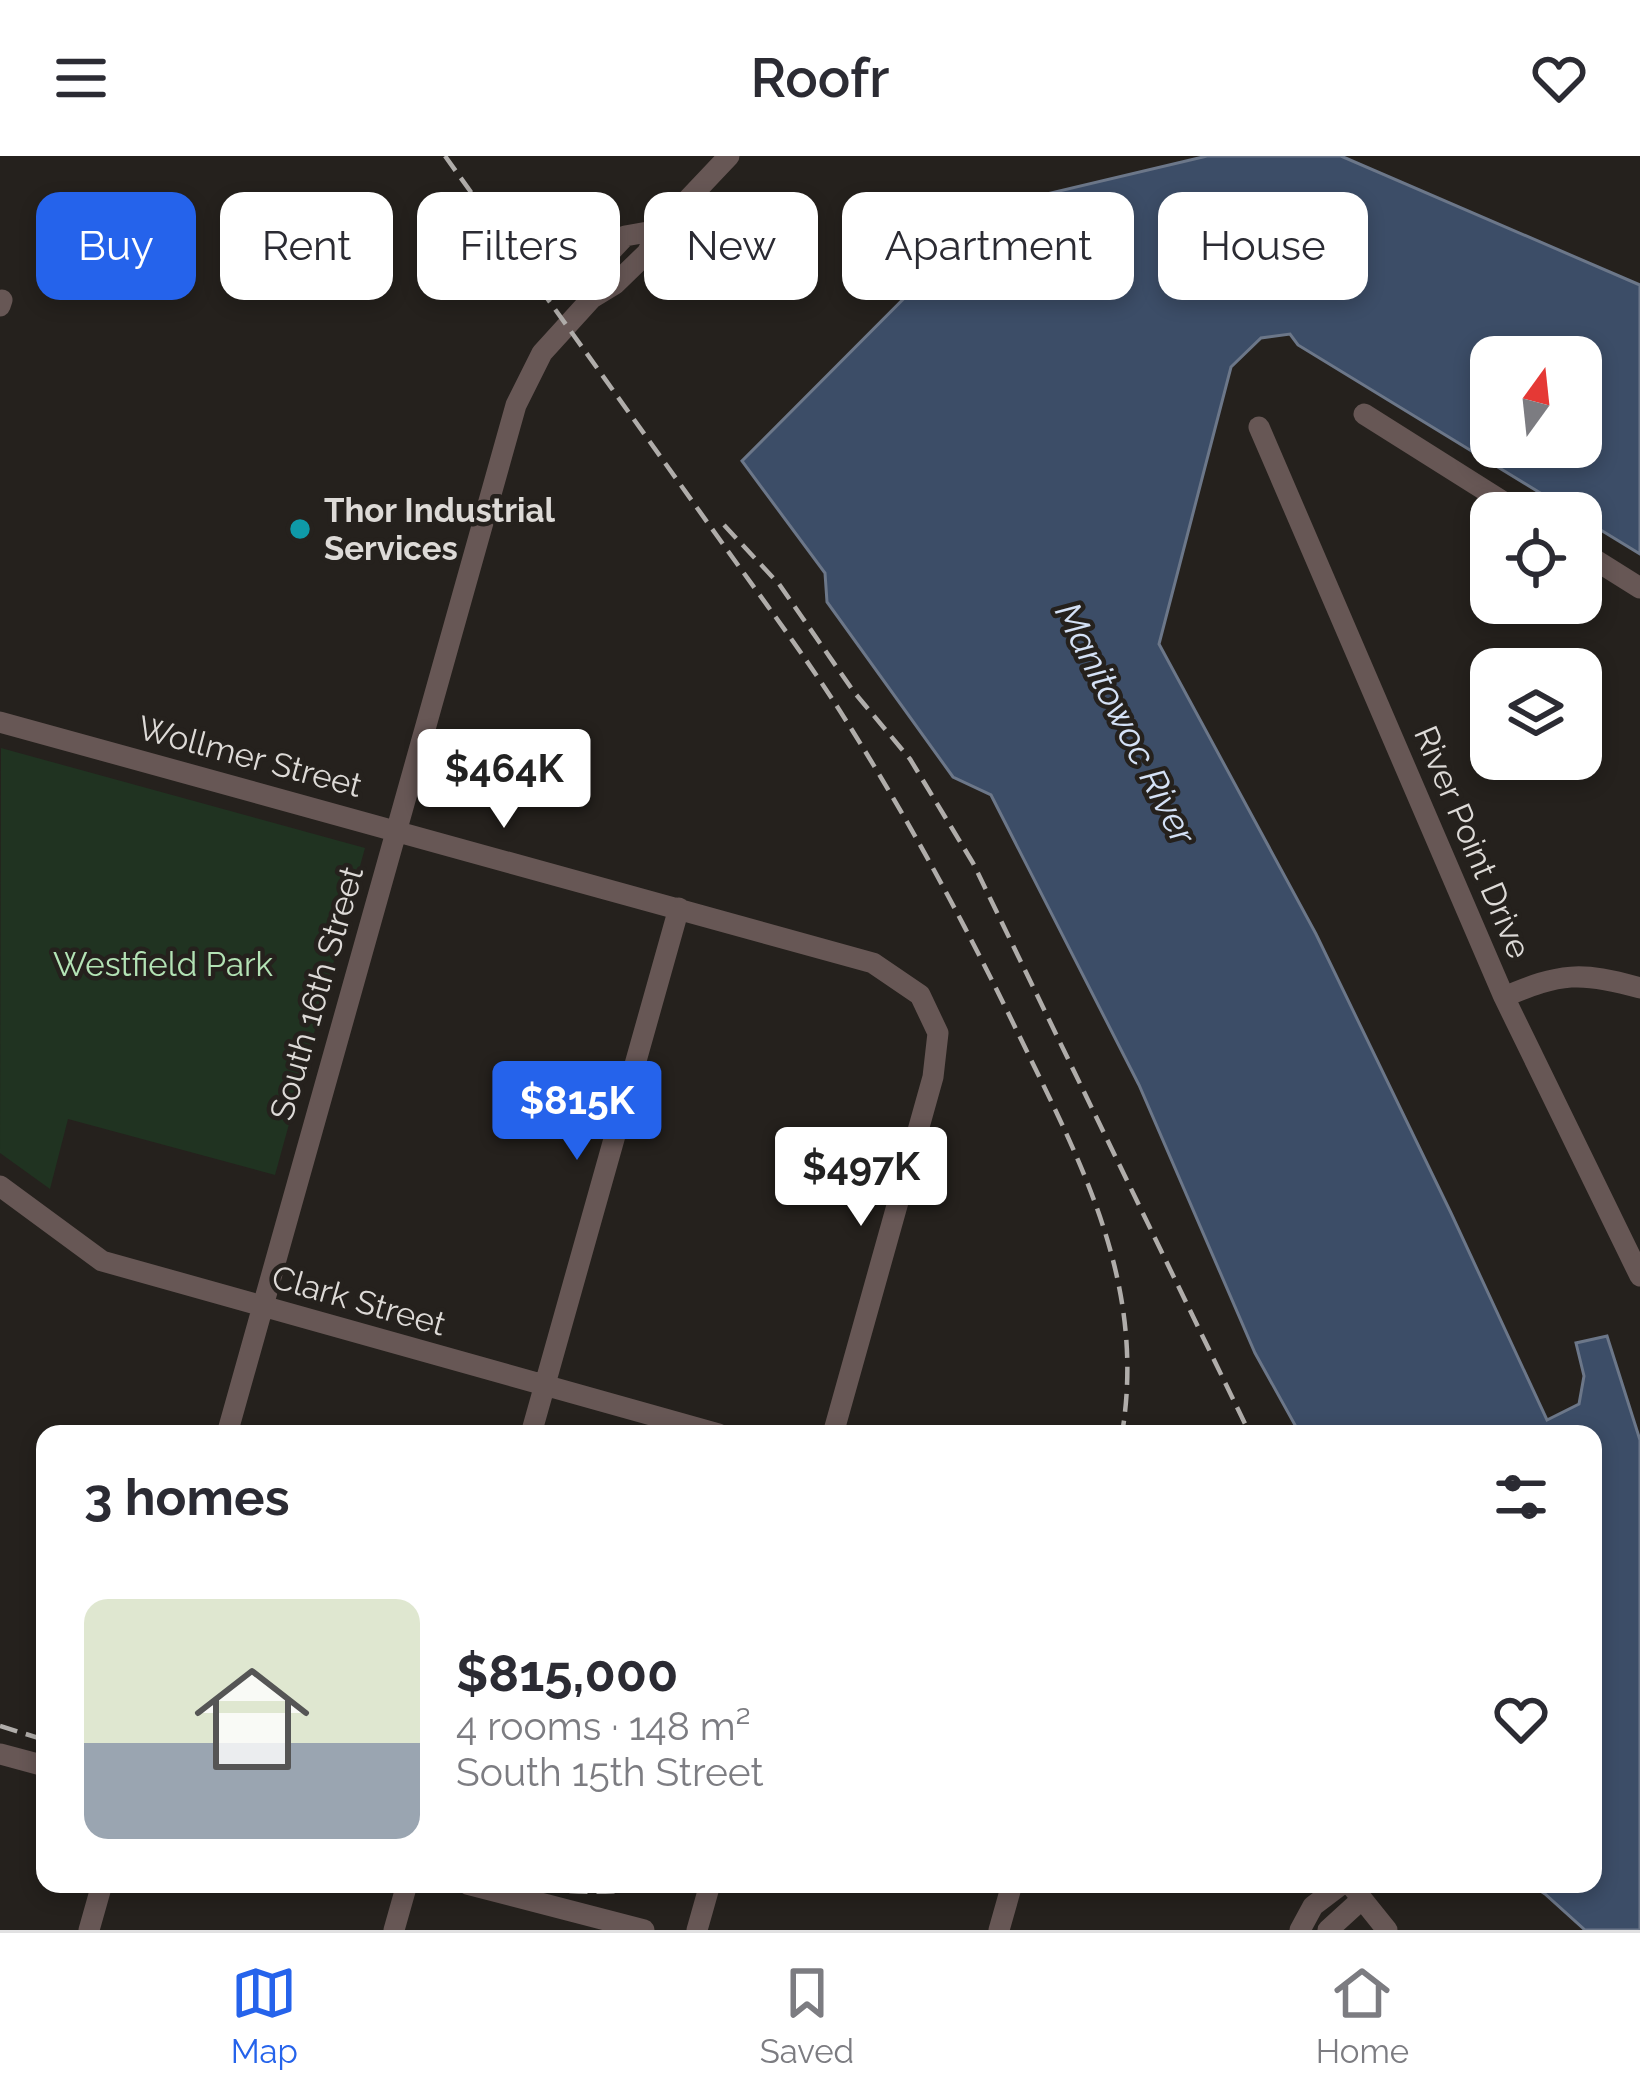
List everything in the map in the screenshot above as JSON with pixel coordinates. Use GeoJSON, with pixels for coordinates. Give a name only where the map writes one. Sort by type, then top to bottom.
{"type":"FeatureCollection","features":[{"type":"Feature","properties":{"kind":"street","name":"South 16th Street"},"geometry":{"type":"LineString","coordinates":[[229,1425],[516,405],[542,353],[592,298],[615,284],[647,253],[658,230],[729,156]]}},
{"type":"Feature","properties":{"kind":"street"},"geometry":{"type":"LineString","coordinates":[[1364,414],[1488,492]]}},
{"type":"Feature","properties":{"kind":"street","name":"River Point Drive"},"geometry":{"type":"LineString","coordinates":[[1259,428],[1504,997],[1640,1276]]}},
{"type":"Feature","properties":{"kind":"street"},"geometry":{"type":"LineString","coordinates":[[1602,564],[1640,588]]}},
{"type":"Feature","properties":{"kind":"street","name":"Wollmer Street"},"geometry":{"type":"LineString","coordinates":[[0,722],[873,963],[920,995],[938,1033],[933,1077],[836,1425]]}},
{"type":"Feature","properties":{"kind":"street"},"geometry":{"type":"LineString","coordinates":[[533,1425],[679,908]]}},
{"type":"Feature","properties":{"kind":"street"},"geometry":{"type":"LineString","coordinates":[[1504,997],[1537,982],[1566,976],[1600,977],[1640,988]]}},
{"type":"Feature","properties":{"kind":"street","name":"Clark Street"},"geometry":{"type":"LineString","coordinates":[[1,1188],[102,1261],[687,1425]]}},
{"type":"Feature","properties":{"kind":"street"},"geometry":{"type":"LineString","coordinates":[[0,1754],[36,1764]]}},
{"type":"Feature","properties":{"kind":"street"},"geometry":{"type":"LineString","coordinates":[[89,1930],[99,1893]]}},
{"type":"Feature","properties":{"kind":"street"},"geometry":{"type":"LineString","coordinates":[[394,1930],[404,1893]]}},
{"type":"Feature","properties":{"kind":"street"},"geometry":{"type":"LineString","coordinates":[[502,1893],[644,1930]]}},
{"type":"Feature","properties":{"kind":"street"},"geometry":{"type":"LineString","coordinates":[[697,1930],[707,1893]]}},
{"type":"Feature","properties":{"kind":"street"},"geometry":{"type":"LineString","coordinates":[[999,1930],[1009,1893]]}},
{"type":"Feature","properties":{"kind":"street"},"geometry":{"type":"LineString","coordinates":[[1300,1930],[1313,1906],[1342,1893]]}},
{"type":"Feature","properties":{"kind":"street"},"geometry":{"type":"LineString","coordinates":[[1328,1930],[1349,1893]]}},
{"type":"Feature","properties":{"kind":"street"},"geometry":{"type":"LineString","coordinates":[[1355,1893],[1387,1930]]}},
{"type":"Feature","properties":{"kind":"green space","name":"Westfield Park"},"geometry":{"type":"Polygon","coordinates":[[[1,748],[365,848],[275,1175],[68,1119],[50,1189],[0,1153],[1,748]]]}},
{"type":"Feature","properties":{"kind":"water","name":"Manitowoc River"},"geometry":{"type":"Polygon","coordinates":[[[1207,156],[1341,156],[1640,285],[1640,554],[1602,531],[1602,492],[1539,492],[1499,468],[1602,468],[1602,336],[1470,336],[1470,450],[1298,345],[1290,334],[1261,338],[1231,367],[1159,644],[1316,934],[1547,1420],[1579,1404],[1584,1376],[1576,1343],[1607,1336],[1640,1440],[1640,1930],[1585,1930],[1544,1893],[1602,1893],[1602,1425],[1295,1425],[1255,1353],[1139,1085],[991,795],[953,777],[827,602],[825,573],[742,461],[902,300],[1134,300],[1134,192],[1055,192],[1207,156]]]}},
{"type":"Feature","properties":{"kind":"railway"},"geometry":{"type":"LineString","coordinates":[[445,156],[810,666],[954,907],[1063,1127],[1102,1224],[1125,1325],[1123,1425]]}},
{"type":"Feature","properties":{"kind":"railway"},"geometry":{"type":"LineString","coordinates":[[724,525],[779,584],[854,692],[910,759],[973,863],[1246,1425]]}},
{"type":"Feature","properties":{"kind":"railway"},"geometry":{"type":"LineString","coordinates":[[0,1726],[36,1737]]}},
{"type":"Feature","properties":{"kind":"place","name":"Thor Industrial Services"},"geometry":{"type":"Point","coordinates":[300,529]}}]}
